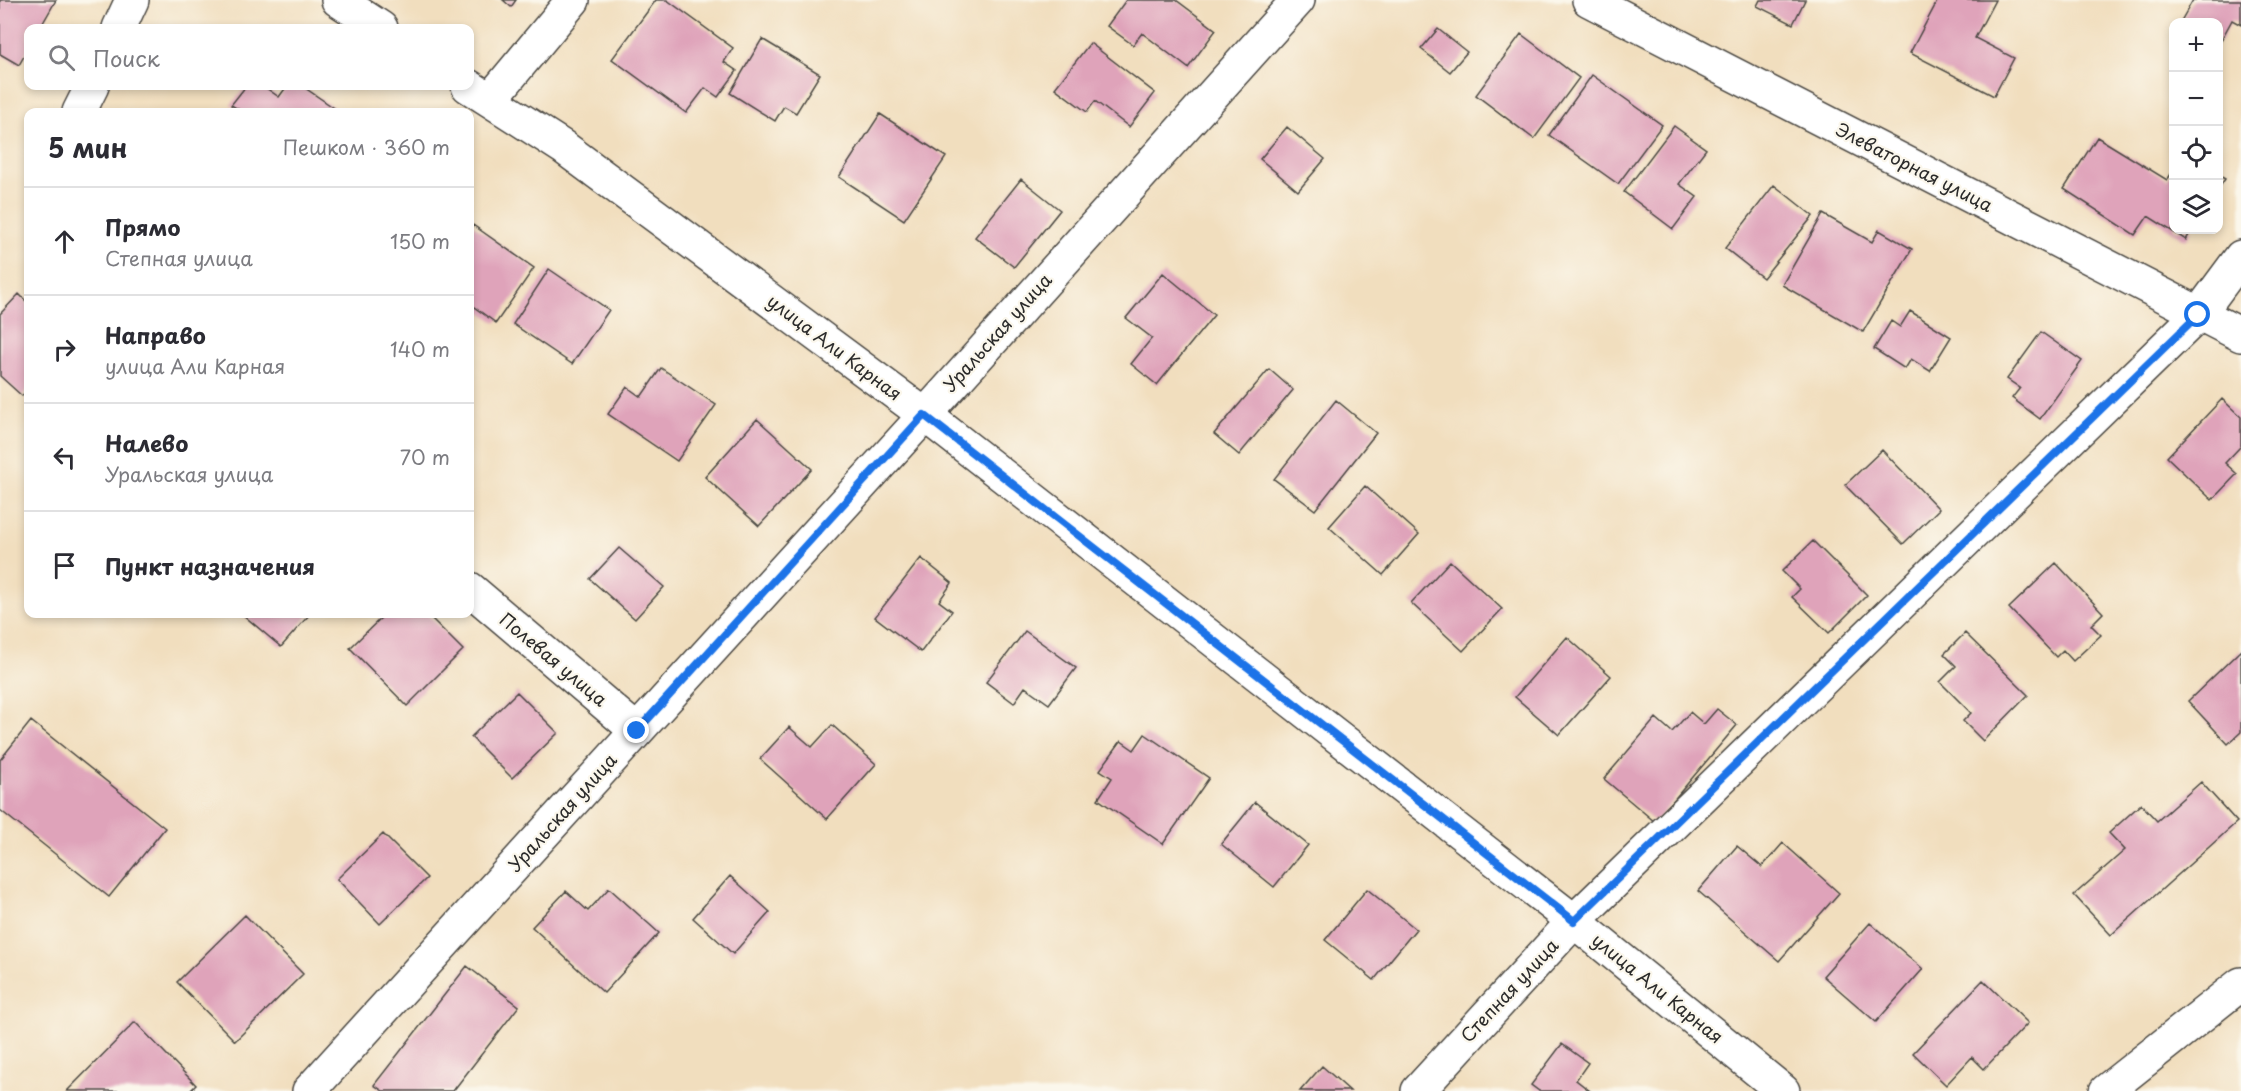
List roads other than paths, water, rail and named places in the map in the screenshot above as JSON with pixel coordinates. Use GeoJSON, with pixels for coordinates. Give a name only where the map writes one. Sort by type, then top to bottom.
{"type":"FeatureCollection","features":[{"type":"Feature","properties":{"kind":"street"},"geometry":{"type":"LineString","coordinates":[[121,24],[132,0]]}},
{"type":"Feature","properties":{"kind":"street"},"geometry":{"type":"LineString","coordinates":[[338,0],[375,24]]}},
{"type":"Feature","properties":{"kind":"street"},"geometry":{"type":"LineString","coordinates":[[479,93],[573,0]]}},
{"type":"Feature","properties":{"kind":"street","name":"Уральская улица"},"geometry":{"type":"LineString","coordinates":[[309,1091],[1298,0]]}},
{"type":"Feature","properties":{"kind":"street","name":"Элеваторная улица"},"geometry":{"type":"LineString","coordinates":[[1588,0],[2198,315],[2241,335]]}},
{"type":"Feature","properties":{"kind":"street"},"geometry":{"type":"LineString","coordinates":[[81,108],[90,90]]}},
{"type":"Feature","properties":{"kind":"street","name":"улица Али Карная"},"geometry":{"type":"LineString","coordinates":[[479,93],[563,147],[924,415],[1574,921],[1784,1091]]}},
{"type":"Feature","properties":{"kind":"street","name":"Степная улица"},"geometry":{"type":"LineString","coordinates":[[1418,1091],[1574,921],[2198,315],[2241,257]]}},
{"type":"Feature","properties":{"kind":"street","name":"Полевая улица"},"geometry":{"type":"LineString","coordinates":[[474,592],[637,731]]}},
{"type":"Feature","properties":{"kind":"street"},"geometry":{"type":"LineString","coordinates":[[2106,1091],[2241,984]]}}]}
